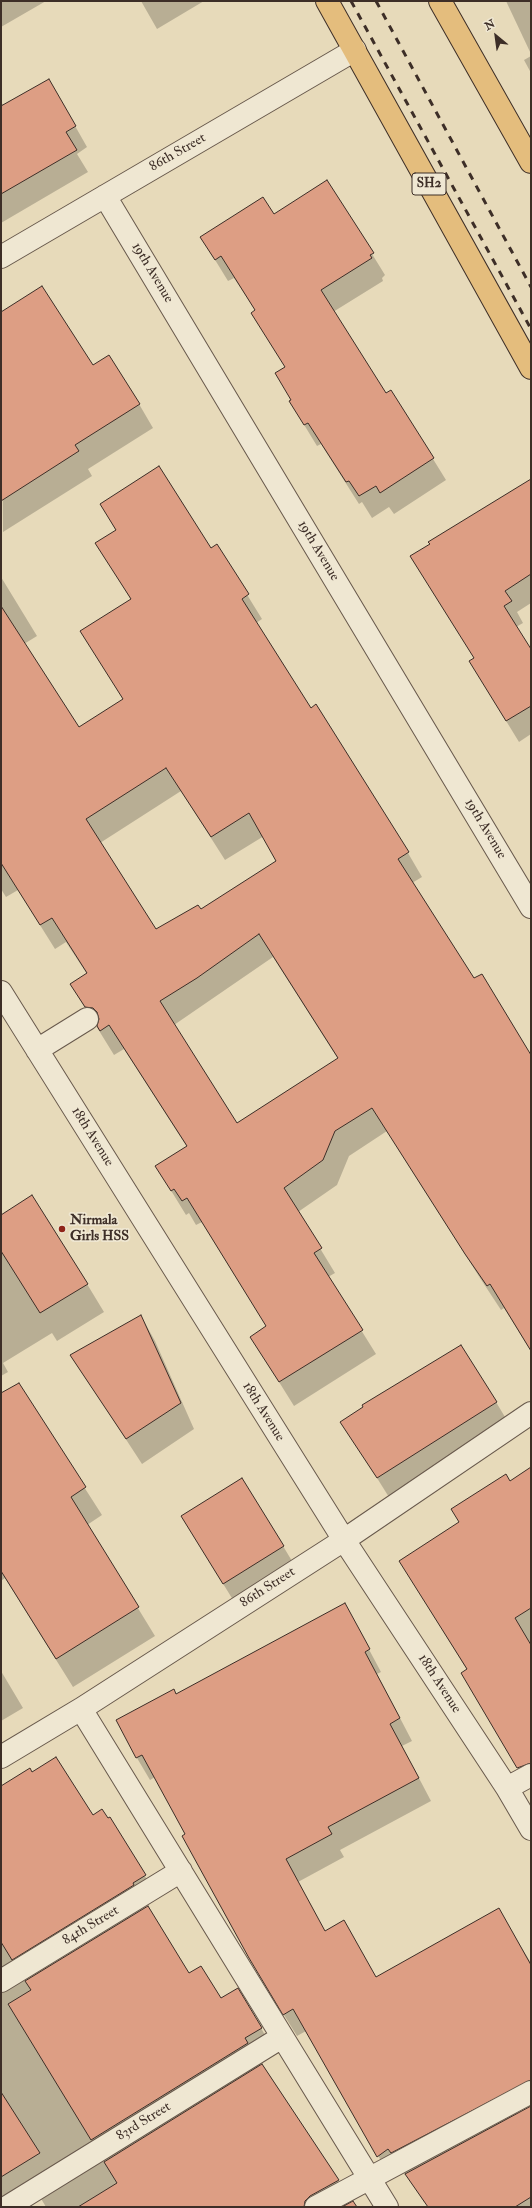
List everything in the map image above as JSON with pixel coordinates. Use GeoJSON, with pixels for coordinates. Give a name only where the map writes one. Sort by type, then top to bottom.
{"type":"FeatureCollection","features":[{"type":"Feature","properties":{"kind":"main road","name":"SH2"},"geometry":{"type":"LineString","coordinates":[[327,1],[531,368]]}},
{"type":"Feature","properties":{"kind":"main road"},"geometry":{"type":"LineString","coordinates":[[440,1],[531,162]]}},
{"type":"Feature","properties":{"kind":"street","name":"86th Street"},"geometry":{"type":"LineString","coordinates":[[1,256],[355,50]]}},
{"type":"Feature","properties":{"kind":"street","name":"19th Avenue"},"geometry":{"type":"LineString","coordinates":[[105,196],[531,907]]}},
{"type":"Feature","properties":{"kind":"street","name":"18th Avenue"},"geometry":{"type":"LineString","coordinates":[[1,992],[344,1540],[507,1788],[531,1829]]}},
{"type":"Feature","properties":{"kind":"street"},"geometry":{"type":"LineString","coordinates":[[37,1050],[87,1019]]}},
{"type":"Feature","properties":{"kind":"street","name":"86th Street"},"geometry":{"type":"LineString","coordinates":[[1,1757],[81,1709],[344,1540],[531,1413]]}},
{"type":"Feature","properties":{"kind":"street"},"geometry":{"type":"LineString","coordinates":[[81,1709],[386,2207]]}},
{"type":"Feature","properties":{"kind":"street"},"geometry":{"type":"LineString","coordinates":[[507,1788],[531,1775]]}},
{"type":"Feature","properties":{"kind":"street","name":"84th Street"},"geometry":{"type":"LineString","coordinates":[[1,1981],[181,1871]]}},
{"type":"Feature","properties":{"kind":"street","name":"83rd Street"},"geometry":{"type":"LineString","coordinates":[[7,2207],[282,2037]]}},
{"type":"Feature","properties":{"kind":"street"},"geometry":{"type":"LineString","coordinates":[[316,2207],[531,2092]]}},
{"type":"Feature","properties":{"kind":"building"},"geometry":{"type":"Polygon","coordinates":[[[49,79],[76,126],[66,132],[77,150],[1,194],[1,106],[49,79]]]}},
{"type":"Feature","properties":{"kind":"building"},"geometry":{"type":"Polygon","coordinates":[[[327,180],[374,253],[370,255],[372,258],[321,290],[386,393],[391,390],[434,458],[380,493],[376,486],[359,496],[349,481],[346,482],[308,423],[304,425],[289,401],[291,400],[275,373],[285,367],[251,313],[255,310],[221,256],[215,260],[200,237],[263,197],[274,214],[327,180]]]}},
{"type":"Feature","properties":{"kind":"building"},"geometry":{"type":"Polygon","coordinates":[[[42,286],[93,365],[109,355],[140,404],[75,445],[79,451],[1,501],[1,312],[42,286]]]}},
{"type":"Feature","properties":{"kind":"building"},"geometry":{"type":"Polygon","coordinates":[[[159,466],[211,548],[217,544],[249,594],[242,599],[311,708],[316,704],[409,852],[398,859],[474,978],[482,974],[531,1055],[531,1351],[490,1284],[487,1286],[465,1254],[372,1108],[335,1131],[323,1160],[284,1188],[322,1248],[314,1253],[363,1330],[279,1382],[250,1337],[266,1326],[187,1198],[182,1201],[174,1189],[171,1191],[155,1166],[187,1146],[109,1025],[100,1031],[97,1026],[99,1019],[97,1012],[93,1008],[85,1007],[70,984],[87,973],[52,918],[40,925],[1,863],[1,606],[79,727],[123,699],[80,631],[131,599],[95,543],[116,530],[100,504],[159,466]],[[166,768],[86,819],[156,929],[198,905],[201,909],[276,861],[249,813],[211,837],[166,768]],[[259,934],[197,978],[160,1001],[237,1123],[338,1058],[259,934]]]}},
{"type":"Feature","properties":{"kind":"building"},"geometry":{"type":"Polygon","coordinates":[[[531,479],[531,574],[505,591],[512,601],[504,606],[531,649],[531,706],[506,721],[469,661],[474,658],[410,556],[430,544],[428,542],[531,479]]]}},
{"type":"Feature","properties":{"kind":"building"},"geometry":{"type":"Polygon","coordinates":[[[32,1195],[88,1284],[40,1313],[1,1251],[1,1215],[32,1195]]]}},
{"type":"Feature","properties":{"kind":"building"},"geometry":{"type":"Polygon","coordinates":[[[141,1315],[181,1403],[126,1439],[70,1355],[141,1315]]]}},
{"type":"Feature","properties":{"kind":"building"},"geometry":{"type":"Polygon","coordinates":[[[461,1345],[497,1402],[377,1478],[340,1422],[363,1407],[362,1405],[461,1345]]]}},
{"type":"Feature","properties":{"kind":"building"},"geometry":{"type":"Polygon","coordinates":[[[19,1383],[86,1487],[71,1497],[139,1607],[56,1659],[1,1571],[1,1393],[19,1383]]]}},
{"type":"Feature","properties":{"kind":"building"},"geometry":{"type":"Polygon","coordinates":[[[531,1467],[531,1608],[515,1618],[531,1645],[531,1763],[517,1768],[461,1673],[467,1669],[399,1561],[459,1522],[451,1509],[506,1474],[510,1481],[531,1467]]]}},
{"type":"Feature","properties":{"kind":"building"},"geometry":{"type":"Polygon","coordinates":[[[242,1478],[284,1546],[223,1584],[181,1516],[242,1478]]]}},
{"type":"Feature","properties":{"kind":"building"},"geometry":{"type":"Polygon","coordinates":[[[345,1603],[370,1649],[365,1652],[400,1718],[390,1724],[419,1778],[328,1827],[332,1834],[286,1859],[325,1931],[344,1920],[376,1977],[499,1908],[531,1965],[531,2080],[391,2153],[388,2149],[377,2157],[293,2009],[283,2015],[249,1958],[182,1836],[185,1834],[142,1755],[136,1758],[116,1720],[174,1689],[176,1694],[345,1603]]]}},
{"type":"Feature","properties":{"kind":"building"},"geometry":{"type":"Polygon","coordinates":[[[56,1757],[93,1815],[102,1809],[108,1818],[110,1817],[146,1875],[133,1883],[134,1885],[12,1960],[1,1942],[1,1786],[30,1768],[32,1772],[56,1757]]]}},
{"type":"Feature","properties":{"kind":"building"},"geometry":{"type":"Polygon","coordinates":[[[148,1906],[189,1973],[201,1966],[221,1998],[238,1988],[262,2028],[245,2038],[248,2043],[91,2140],[8,2004],[31,1990],[25,1981],[148,1906]]]}},
{"type":"Feature","properties":{"kind":"building"},"geometry":{"type":"Polygon","coordinates":[[[262,2064],[339,2180],[310,2196],[305,2201],[304,2207],[78,2207],[117,2183],[104,2162],[262,2064]]]}},
{"type":"Feature","properties":{"kind":"building"},"geometry":{"type":"Polygon","coordinates":[[[1,2092],[40,2153],[1,2177],[1,2092]]]}},
{"type":"Feature","properties":{"kind":"building"},"geometry":{"type":"Polygon","coordinates":[[[531,2106],[531,2197],[515,2207],[428,2207],[405,2174],[531,2106]]]}},
{"type":"Feature","properties":{"kind":"building"},"geometry":{"type":"Polygon","coordinates":[[[353,2201],[357,2207],[342,2207],[353,2201]]]}},
{"type":"Feature","properties":{"kind":"railway"},"geometry":{"type":"LineString","coordinates":[[351,1],[531,329]]}},
{"type":"Feature","properties":{"kind":"railway"},"geometry":{"type":"LineString","coordinates":[[376,1],[531,287]]}},
{"type":"Feature","properties":{"kind":"place","name":"Nirmala Girls HSS"},"geometry":{"type":"Point","coordinates":[62,1229]}}]}
